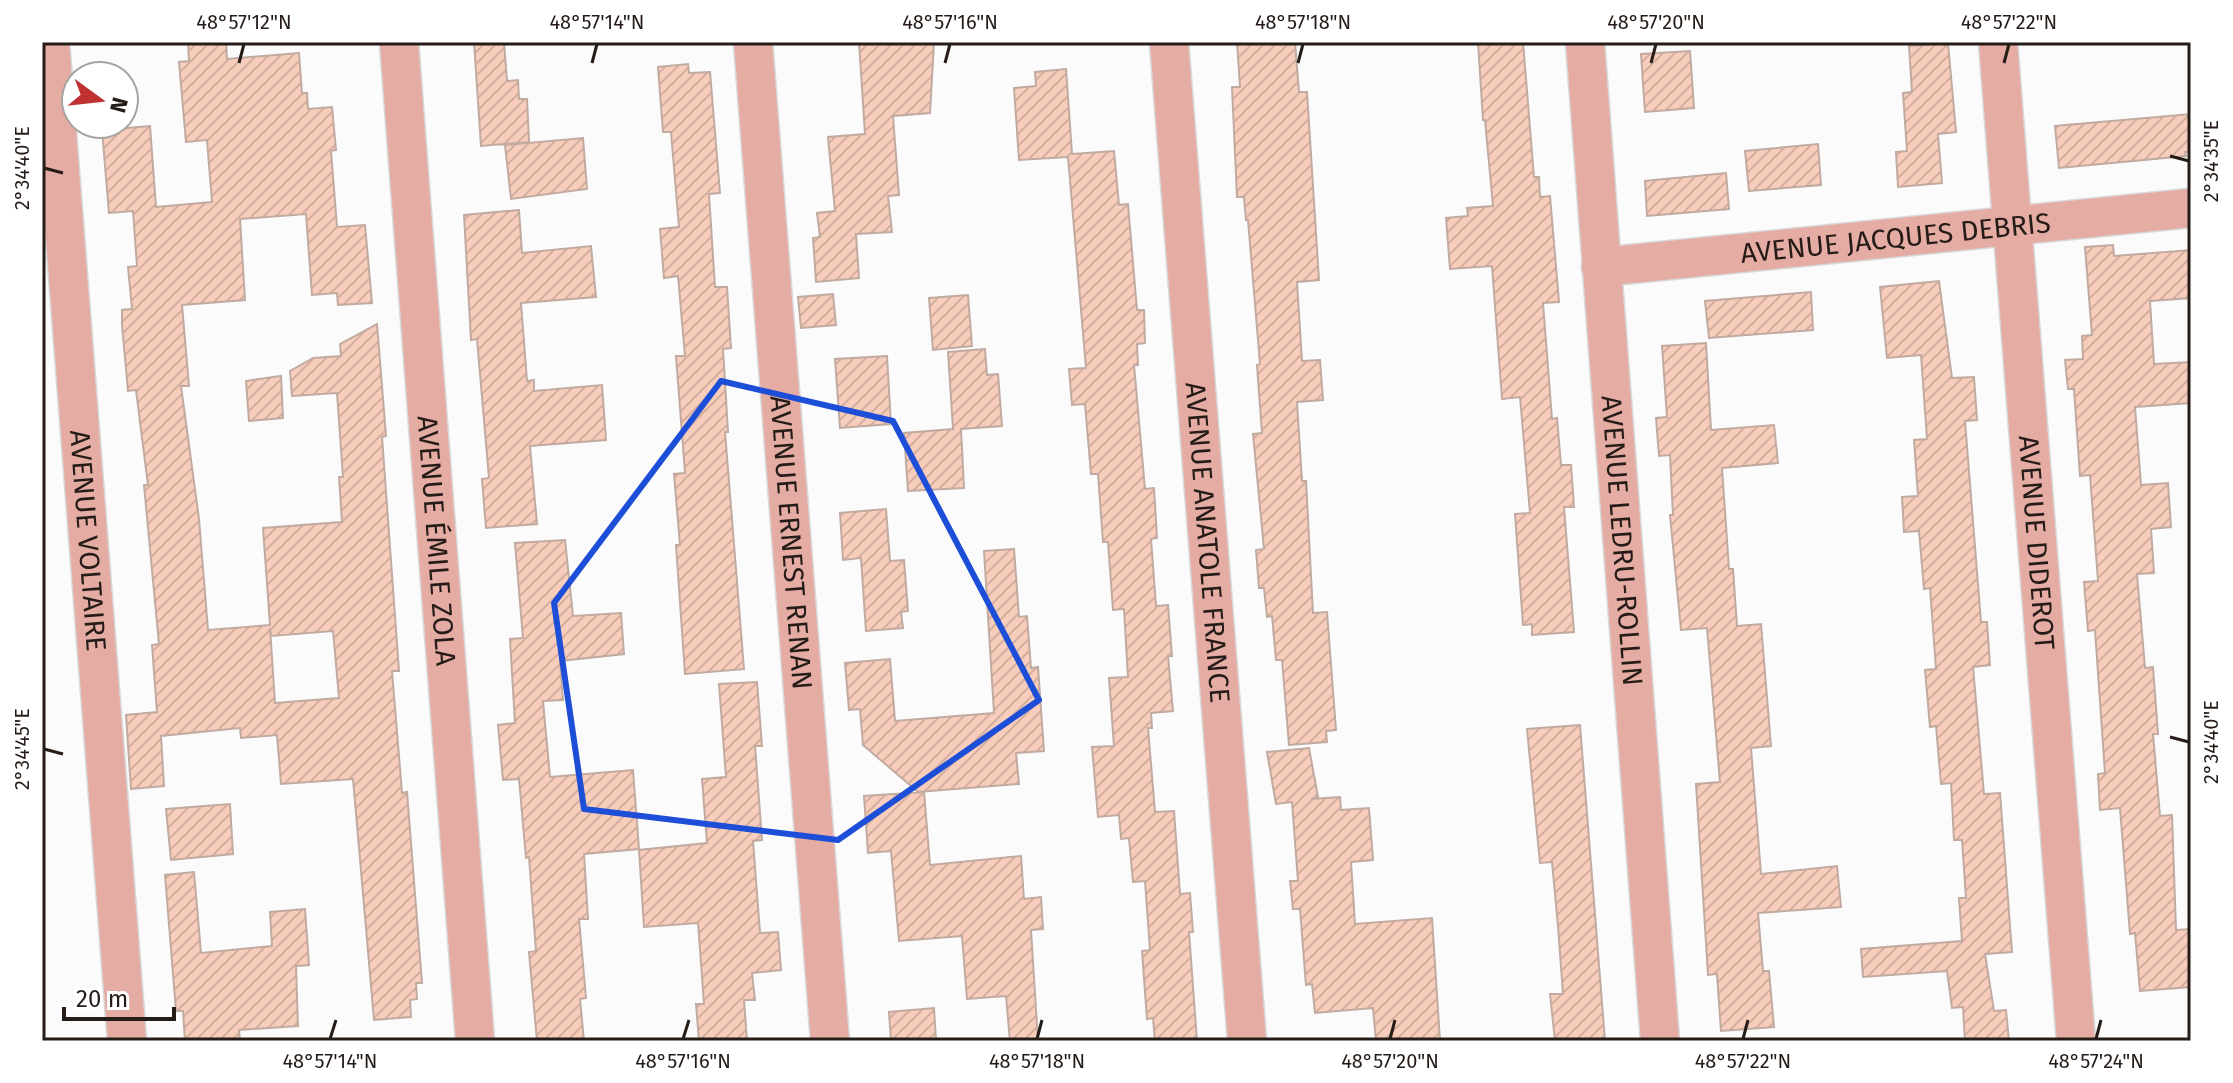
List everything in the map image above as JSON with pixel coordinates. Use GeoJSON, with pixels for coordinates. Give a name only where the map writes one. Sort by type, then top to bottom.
{"type":"FeatureCollection","features":[{"type":"Feature","properties":{"kind":"street","name":"AVENUE VOLTAIRE"},"geometry":{"type":"LineString","coordinates":[[50,42],[127,1041]]}},
{"type":"Feature","properties":{"kind":"street","name":"AVENUE ÉMILE ZOLA"},"geometry":{"type":"LineString","coordinates":[[399,42],[475,1041]]}},
{"type":"Feature","properties":{"kind":"street","name":"AVENUE ERNEST RENAN"},"geometry":{"type":"LineString","coordinates":[[753,42],[830,1041]]}},
{"type":"Feature","properties":{"kind":"street","name":"AVENUE ANATOLE FRANCE"},"geometry":{"type":"LineString","coordinates":[[1169,42],[1247,1041]]}},
{"type":"Feature","properties":{"kind":"street","name":"AVENUE LEDRU-ROLLIN"},"geometry":{"type":"LineString","coordinates":[[1585,42],[1660,1041]]}},
{"type":"Feature","properties":{"kind":"street","name":"AVENUE DIDEROT"},"geometry":{"type":"LineString","coordinates":[[1998,42],[2076,1041]]}},
{"type":"Feature","properties":{"kind":"street","name":"AVENUE JACQUES DEBRIS"},"geometry":{"type":"LineString","coordinates":[[1601,267],[2191,208]]}},
{"type":"Feature","properties":{"kind":"highlighted area"},"geometry":{"type":"Polygon","coordinates":[[[721,381],[893,421],[1039,700],[838,840],[584,809],[554,603],[721,381]]]}},
{"type":"Feature","properties":{"kind":"building"},"geometry":{"type":"Polygon","coordinates":[[[188,42],[226,42],[227,59],[299,53],[302,93],[307,93],[308,109],[332,107],[336,150],[331,151],[337,227],[365,225],[372,303],[338,305],[337,293],[312,295],[306,214],[240,219],[245,300],[182,305],[189,386],[181,386],[199,519],[208,630],[270,625],[263,528],[342,522],[339,477],[343,477],[337,393],[292,396],[290,371],[313,358],[341,356],[340,344],[377,324],[399,671],[392,671],[402,793],[407,792],[422,983],[416,983],[417,999],[410,1000],[411,1017],[374,1020],[353,779],[281,784],[277,735],[241,738],[240,728],[161,736],[164,786],[131,789],[126,715],[157,712],[152,645],[159,644],[144,485],[148,485],[136,390],[128,391],[122,325],[122,310],[132,309],[128,267],[137,266],[133,211],[109,213],[103,140],[140,140],[140,127],[150,126],[156,207],[212,202],[207,140],[186,142],[179,62],[189,61],[188,42]],[[270,628],[275,703],[339,698],[333,631],[271,636],[270,628]]]}},
{"type":"Feature","properties":{"kind":"building"},"geometry":{"type":"Polygon","coordinates":[[[474,42],[504,42],[507,81],[518,80],[519,99],[527,99],[529,142],[481,146],[474,42]]]}},
{"type":"Feature","properties":{"kind":"building"},"geometry":{"type":"Polygon","coordinates":[[[859,42],[934,42],[930,113],[893,116],[899,195],[888,196],[892,232],[856,234],[859,278],[816,282],[813,238],[820,237],[817,213],[835,211],[828,137],[865,134],[859,42]]]}},
{"type":"Feature","properties":{"kind":"building"},"geometry":{"type":"Polygon","coordinates":[[[1237,42],[1295,42],[1299,92],[1307,92],[1319,280],[1297,282],[1302,361],[1320,360],[1323,400],[1297,402],[1302,481],[1306,481],[1313,613],[1327,612],[1336,730],[1326,731],[1327,742],[1289,745],[1282,660],[1276,660],[1272,616],[1267,617],[1264,588],[1259,588],[1256,550],[1264,549],[1253,434],[1262,433],[1257,365],[1260,364],[1248,220],[1244,197],[1237,197],[1232,87],[1240,87],[1237,42]]]}},
{"type":"Feature","properties":{"kind":"building"},"geometry":{"type":"Polygon","coordinates":[[[1478,42],[1523,42],[1534,177],[1539,177],[1540,197],[1550,196],[1559,302],[1543,303],[1552,419],[1557,418],[1561,465],[1571,465],[1574,507],[1564,507],[1574,632],[1532,635],[1532,624],[1523,625],[1515,514],[1530,513],[1520,397],[1502,399],[1492,266],[1450,269],[1446,218],[1468,216],[1467,208],[1493,206],[1478,42]]]}},
{"type":"Feature","properties":{"kind":"building"},"geometry":{"type":"Polygon","coordinates":[[[1948,43],[1956,132],[1938,134],[1942,183],[1898,187],[1896,152],[1907,151],[1903,93],[1912,92],[1909,46],[1948,43]]]}},
{"type":"Feature","properties":{"kind":"building"},"geometry":{"type":"Polygon","coordinates":[[[1690,51],[1694,108],[1645,112],[1641,54],[1690,51]]]}},
{"type":"Feature","properties":{"kind":"building"},"geometry":{"type":"Polygon","coordinates":[[[688,64],[689,73],[710,72],[720,193],[709,194],[715,287],[727,287],[731,348],[723,349],[728,432],[725,432],[744,669],[685,674],[674,474],[685,473],[676,356],[685,356],[678,276],[664,278],[660,229],[679,227],[671,132],[663,132],[658,67],[688,64]]]}},
{"type":"Feature","properties":{"kind":"building"},"geometry":{"type":"Polygon","coordinates":[[[1066,69],[1072,154],[1114,151],[1119,205],[1128,204],[1137,310],[1144,310],[1145,343],[1137,344],[1138,365],[1134,365],[1145,489],[1154,488],[1157,538],[1151,539],[1156,606],[1168,605],[1172,656],[1168,656],[1173,711],[1151,713],[1152,728],[1148,728],[1155,812],[1174,811],[1180,894],[1190,893],[1193,932],[1189,932],[1197,1041],[1155,1041],[1153,1018],[1147,1019],[1142,951],[1150,950],[1145,881],[1133,882],[1129,838],[1121,839],[1119,815],[1098,817],[1092,747],[1114,746],[1109,678],[1128,677],[1124,609],[1113,610],[1108,542],[1103,542],[1098,474],[1091,474],[1085,404],[1072,405],[1069,369],[1086,368],[1068,157],[1019,160],[1014,88],[1036,86],[1035,72],[1066,69]]]}},
{"type":"Feature","properties":{"kind":"building"},"geometry":{"type":"Polygon","coordinates":[[[2191,114],[2191,152],[2185,152],[2186,156],[2059,168],[2055,126],[2191,114]]]}},
{"type":"Feature","properties":{"kind":"building"},"geometry":{"type":"Polygon","coordinates":[[[583,138],[587,189],[511,199],[505,145],[583,138]]]}},
{"type":"Feature","properties":{"kind":"building"},"geometry":{"type":"Polygon","coordinates":[[[1818,144],[1821,185],[1749,191],[1745,151],[1818,144]]]}},
{"type":"Feature","properties":{"kind":"building"},"geometry":{"type":"Polygon","coordinates":[[[1726,173],[1729,209],[1647,216],[1645,181],[1726,173]]]}},
{"type":"Feature","properties":{"kind":"building"},"geometry":{"type":"Polygon","coordinates":[[[519,210],[522,253],[591,246],[596,297],[521,303],[527,381],[534,380],[534,391],[602,385],[606,440],[530,446],[537,524],[486,528],[482,479],[489,478],[477,339],[471,340],[464,215],[519,210]]]}},
{"type":"Feature","properties":{"kind":"building"},"geometry":{"type":"Polygon","coordinates":[[[2113,245],[2114,256],[2191,250],[2191,298],[2150,301],[2154,364],[2191,362],[2191,403],[2135,407],[2141,485],[2168,483],[2171,527],[2151,529],[2154,573],[2137,574],[2145,668],[2153,667],[2158,734],[2153,734],[2160,816],[2172,815],[2176,930],[2191,929],[2191,987],[2140,991],[2135,933],[2130,934],[2120,808],[2100,810],[2098,774],[2105,773],[2095,630],[2088,631],[2084,582],[2098,581],[2090,475],[2080,476],[2074,389],[2068,389],[2065,360],[2083,359],[2082,336],[2092,335],[2085,247],[2113,245]]]}},
{"type":"Feature","properties":{"kind":"building"},"geometry":{"type":"Polygon","coordinates":[[[1939,281],[1952,378],[1974,377],[1977,420],[1965,421],[1981,622],[1987,622],[1990,665],[1973,667],[1984,794],[2000,793],[2012,952],[1985,954],[1994,1011],[2006,1010],[2009,1041],[1965,1041],[1963,1007],[1952,1008],[1947,971],[1863,977],[1861,949],[1962,941],[1959,898],[1966,898],[1962,840],[1954,840],[1951,783],[1941,784],[1936,726],[1930,727],[1925,670],[1936,669],[1930,588],[1924,589],[1919,531],[1904,532],[1902,497],[1918,496],[1914,440],[1927,439],[1921,355],[1887,358],[1880,287],[1939,281]]]}},
{"type":"Feature","properties":{"kind":"building"},"geometry":{"type":"Polygon","coordinates":[[[1811,292],[1813,330],[1709,338],[1705,301],[1811,292]]]}},
{"type":"Feature","properties":{"kind":"building"},"geometry":{"type":"Polygon","coordinates":[[[833,294],[836,325],[801,328],[798,297],[833,294]]]}},
{"type":"Feature","properties":{"kind":"building"},"geometry":{"type":"Polygon","coordinates":[[[968,295],[972,346],[933,350],[929,298],[968,295]]]}},
{"type":"Feature","properties":{"kind":"building"},"geometry":{"type":"Polygon","coordinates":[[[1706,343],[1711,430],[1774,425],[1778,463],[1722,468],[1729,569],[1733,569],[1737,626],[1761,624],[1771,746],[1751,748],[1761,874],[1837,866],[1841,907],[1758,913],[1763,971],[1769,971],[1774,1027],[1721,1031],[1717,974],[1708,975],[1696,784],[1720,782],[1707,628],[1681,630],[1670,515],[1673,515],[1670,455],[1659,456],[1656,418],[1667,417],[1662,346],[1706,343]]]}},
{"type":"Feature","properties":{"kind":"building"},"geometry":{"type":"Polygon","coordinates":[[[985,349],[987,375],[998,374],[1002,426],[961,429],[964,488],[908,491],[904,433],[953,429],[948,352],[985,349]]]}},
{"type":"Feature","properties":{"kind":"building"},"geometry":{"type":"Polygon","coordinates":[[[887,356],[891,424],[840,428],[835,359],[887,356]]]}},
{"type":"Feature","properties":{"kind":"building"},"geometry":{"type":"Polygon","coordinates":[[[281,376],[283,418],[249,421],[246,381],[281,376]]]}},
{"type":"Feature","properties":{"kind":"building"},"geometry":{"type":"Polygon","coordinates":[[[886,509],[890,561],[904,560],[908,611],[901,612],[903,628],[866,631],[861,558],[843,560],[840,513],[886,509]]]}},
{"type":"Feature","properties":{"kind":"building"},"geometry":{"type":"Polygon","coordinates":[[[565,540],[573,616],[621,613],[624,654],[560,661],[563,700],[543,701],[550,777],[633,770],[639,849],[584,854],[588,919],[579,919],[586,998],[580,999],[584,1041],[537,1041],[529,952],[536,951],[529,857],[526,858],[519,779],[503,780],[498,725],[515,723],[510,639],[523,638],[515,543],[565,540]]]}},
{"type":"Feature","properties":{"kind":"building"},"geometry":{"type":"Polygon","coordinates":[[[1014,549],[1019,617],[1027,616],[1031,668],[1038,667],[1044,751],[1016,753],[1019,784],[918,792],[863,745],[860,709],[849,710],[845,663],[890,659],[895,721],[994,713],[984,551],[1014,549]]]}},
{"type":"Feature","properties":{"kind":"building"},"geometry":{"type":"Polygon","coordinates":[[[757,682],[762,746],[755,746],[762,840],[753,841],[760,933],[778,932],[781,970],[752,973],[755,1000],[744,1000],[747,1041],[699,1041],[696,1004],[704,1004],[698,923],[644,927],[639,850],[707,843],[702,779],[726,777],[719,684],[757,682]]]}},
{"type":"Feature","properties":{"kind":"building"},"geometry":{"type":"Polygon","coordinates":[[[1580,725],[1605,1041],[1555,1041],[1550,994],[1563,994],[1558,926],[1552,862],[1540,863],[1527,729],[1580,725]]]}},
{"type":"Feature","properties":{"kind":"building"},"geometry":{"type":"Polygon","coordinates":[[[1309,748],[1318,797],[1311,799],[1340,797],[1341,810],[1369,808],[1373,860],[1351,862],[1355,924],[1432,918],[1440,1041],[1376,1041],[1373,1008],[1315,1013],[1312,984],[1306,985],[1300,909],[1293,909],[1290,881],[1298,881],[1292,802],[1276,804],[1267,752],[1309,748]]]}},
{"type":"Feature","properties":{"kind":"building"},"geometry":{"type":"Polygon","coordinates":[[[924,792],[930,865],[1021,856],[1024,899],[1041,897],[1043,929],[1031,930],[1038,1041],[1010,1041],[1006,996],[967,999],[962,936],[899,941],[891,851],[868,853],[864,796],[924,792]]]}},
{"type":"Feature","properties":{"kind":"building"},"geometry":{"type":"Polygon","coordinates":[[[230,804],[233,854],[171,860],[166,809],[230,804]]]}},
{"type":"Feature","properties":{"kind":"building"},"geometry":{"type":"Polygon","coordinates":[[[194,872],[201,953],[272,946],[270,912],[305,909],[309,965],[296,966],[298,1026],[239,1030],[240,1041],[185,1041],[183,1011],[176,1011],[165,875],[194,872]]]}},
{"type":"Feature","properties":{"kind":"building"},"geometry":{"type":"Polygon","coordinates":[[[934,1008],[936,1041],[891,1041],[889,1012],[934,1008]]]}}]}
